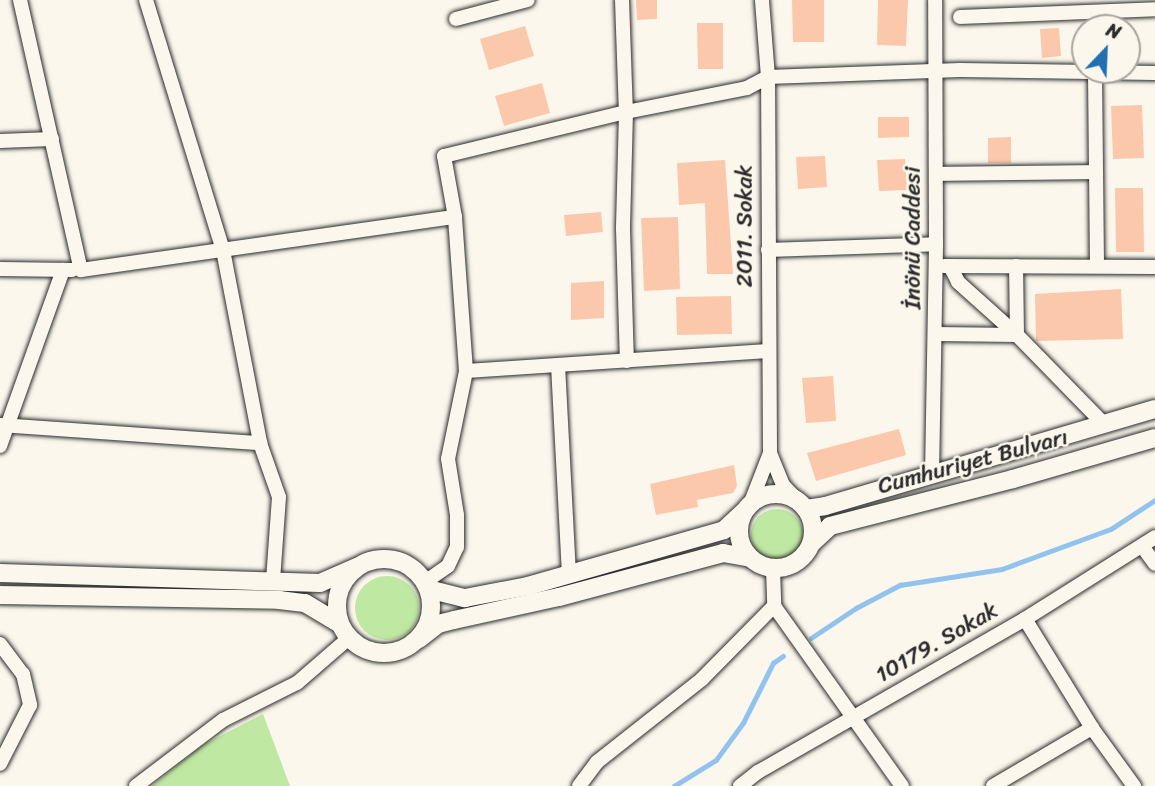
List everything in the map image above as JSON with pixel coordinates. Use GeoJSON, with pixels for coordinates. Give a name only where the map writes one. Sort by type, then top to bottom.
{"type":"FeatureCollection","features":[{"type":"Feature","properties":{"kind":"main road"},"geometry":{"type":"LineString","coordinates":[[427,586],[465,598],[569,574],[724,530],[747,507],[774,494],[802,505],[932,475],[1155,409]]}},
{"type":"Feature","properties":{"kind":"main road","name":"Cumhuriyet Bulvarı"},"geometry":{"type":"LineString","coordinates":[[811,544],[830,526],[1155,438]]}},
{"type":"Feature","properties":{"kind":"main road"},"geometry":{"type":"LineString","coordinates":[[0,595],[279,600],[305,603],[345,631],[361,648],[392,653],[438,624],[559,597],[723,554],[750,558],[773,569],[796,563],[811,544],[814,532],[802,505]]}},
{"type":"Feature","properties":{"kind":"main road"},"geometry":{"type":"LineString","coordinates":[[747,507],[738,536],[750,558]]}},
{"type":"Feature","properties":{"kind":"main road"},"geometry":{"type":"LineString","coordinates":[[0,573],[320,583],[371,561],[394,561],[415,570],[427,586],[432,612],[418,639]]}},
{"type":"Feature","properties":{"kind":"main road"},"geometry":{"type":"LineString","coordinates":[[345,631],[337,609],[339,593],[346,579],[357,567]]}},
{"type":"Feature","properties":{"kind":"street"},"geometry":{"type":"LineString","coordinates":[[20,0],[81,270]]}},
{"type":"Feature","properties":{"kind":"street"},"geometry":{"type":"LineString","coordinates":[[146,0],[223,250],[260,443],[279,497],[273,581]]}},
{"type":"Feature","properties":{"kind":"street"},"geometry":{"type":"LineString","coordinates":[[456,19],[528,0]]}},
{"type":"Feature","properties":{"kind":"street"},"geometry":{"type":"LineString","coordinates":[[622,0],[626,112],[623,229],[627,361]]}},
{"type":"Feature","properties":{"kind":"street","name":"2011. Sokak"},"geometry":{"type":"LineString","coordinates":[[762,0],[768,77],[770,453]]}},
{"type":"Feature","properties":{"kind":"street","name":"İnönü Caddesi"},"geometry":{"type":"LineString","coordinates":[[932,475],[935,334],[943,266],[936,244],[935,0]]}},
{"type":"Feature","properties":{"kind":"street"},"geometry":{"type":"LineString","coordinates":[[960,17],[1155,9]]}},
{"type":"Feature","properties":{"kind":"street"},"geometry":{"type":"LineString","coordinates":[[427,586],[448,566],[457,547],[457,515],[448,460],[466,371],[455,217],[444,156],[626,112],[747,88],[768,77],[960,70],[1071,72]]}},
{"type":"Feature","properties":{"kind":"street"},"geometry":{"type":"LineString","coordinates":[[1095,84],[1097,266]]}},
{"type":"Feature","properties":{"kind":"street"},"geometry":{"type":"LineString","coordinates":[[0,141],[52,139]]}},
{"type":"Feature","properties":{"kind":"street"},"geometry":{"type":"LineString","coordinates":[[936,174],[1094,172]]}},
{"type":"Feature","properties":{"kind":"street"},"geometry":{"type":"LineString","coordinates":[[0,269],[81,270],[455,217]]}},
{"type":"Feature","properties":{"kind":"street"},"geometry":{"type":"LineString","coordinates":[[768,250],[936,244]]}},
{"type":"Feature","properties":{"kind":"street"},"geometry":{"type":"LineString","coordinates":[[943,266],[1155,267]]}},
{"type":"Feature","properties":{"kind":"street"},"geometry":{"type":"LineString","coordinates":[[943,266],[1017,335],[1104,424]]}},
{"type":"Feature","properties":{"kind":"street"},"geometry":{"type":"LineString","coordinates":[[1016,266],[1017,335]]}},
{"type":"Feature","properties":{"kind":"street"},"geometry":{"type":"LineString","coordinates":[[0,446],[4,425],[64,270]]}},
{"type":"Feature","properties":{"kind":"street"},"geometry":{"type":"LineString","coordinates":[[935,334],[1017,335]]}},
{"type":"Feature","properties":{"kind":"street"},"geometry":{"type":"LineString","coordinates":[[466,371],[768,351]]}},
{"type":"Feature","properties":{"kind":"street"},"geometry":{"type":"LineString","coordinates":[[558,365],[569,574]]}},
{"type":"Feature","properties":{"kind":"street"},"geometry":{"type":"LineString","coordinates":[[4,425],[260,443]]}},
{"type":"Feature","properties":{"kind":"street"},"geometry":{"type":"LineString","coordinates":[[770,453],[783,485],[802,505]]}},
{"type":"Feature","properties":{"kind":"street"},"geometry":{"type":"LineString","coordinates":[[747,507],[770,453]]}},
{"type":"Feature","properties":{"kind":"street","name":"10179. Sokak"},"geometry":{"type":"LineString","coordinates":[[740,786],[758,772],[1025,619],[1155,537]]}},
{"type":"Feature","properties":{"kind":"street"},"geometry":{"type":"LineString","coordinates":[[1142,546],[1155,564]]}},
{"type":"Feature","properties":{"kind":"street"},"geometry":{"type":"LineString","coordinates":[[773,569],[775,606],[902,786]]}},
{"type":"Feature","properties":{"kind":"street"},"geometry":{"type":"LineString","coordinates":[[579,786],[597,762],[702,679],[775,606]]}},
{"type":"Feature","properties":{"kind":"street"},"geometry":{"type":"LineString","coordinates":[[1025,619],[1092,728],[1134,786]]}},
{"type":"Feature","properties":{"kind":"street"},"geometry":{"type":"LineString","coordinates":[[136,786],[223,720],[297,683],[345,631]]}},
{"type":"Feature","properties":{"kind":"street"},"geometry":{"type":"LineString","coordinates":[[0,644],[23,674],[30,705],[0,764]]}},
{"type":"Feature","properties":{"kind":"street"},"geometry":{"type":"LineString","coordinates":[[993,786],[1092,728]]}},
{"type":"Feature","properties":{"kind":"green space"},"geometry":{"type":"Polygon","coordinates":[[[777,509],[787,511],[795,517],[801,525],[801,545],[795,553],[787,559],[777,561],[767,559],[759,553],[753,545],[751,535],[753,525],[759,517],[767,511],[777,509]]]}},
{"type":"Feature","properties":{"kind":"green space"},"geometry":{"type":"Polygon","coordinates":[[[387,576],[410,585],[419,608],[410,631],[387,640],[364,631],[355,608],[364,585],[387,576]]]}},
{"type":"Feature","properties":{"kind":"green space"},"geometry":{"type":"Polygon","coordinates":[[[263,714],[290,786],[152,786],[201,746],[263,714]]]}},
{"type":"Feature","properties":{"kind":"building"},"geometry":{"type":"Polygon","coordinates":[[[636,0],[657,0],[657,19],[637,20],[636,0]]]}},
{"type":"Feature","properties":{"kind":"building"},"geometry":{"type":"Polygon","coordinates":[[[792,0],[824,0],[824,42],[793,42],[792,0]]]}},
{"type":"Feature","properties":{"kind":"building"},"geometry":{"type":"Polygon","coordinates":[[[878,0],[908,0],[906,46],[877,45],[878,0]]]}},
{"type":"Feature","properties":{"kind":"building"},"geometry":{"type":"Polygon","coordinates":[[[697,23],[723,23],[723,69],[698,69],[697,23]]]}},
{"type":"Feature","properties":{"kind":"building"},"geometry":{"type":"Polygon","coordinates":[[[525,26],[534,56],[489,70],[480,39],[525,26]]]}},
{"type":"Feature","properties":{"kind":"building"},"geometry":{"type":"Polygon","coordinates":[[[1059,28],[1061,56],[1042,58],[1040,29],[1059,28]]]}},
{"type":"Feature","properties":{"kind":"building"},"geometry":{"type":"Polygon","coordinates":[[[542,83],[550,113],[504,126],[495,96],[542,83]]]}},
{"type":"Feature","properties":{"kind":"building"},"geometry":{"type":"Polygon","coordinates":[[[1142,105],[1144,158],[1113,159],[1111,106],[1142,105]]]}},
{"type":"Feature","properties":{"kind":"building"},"geometry":{"type":"Polygon","coordinates":[[[878,117],[909,117],[909,137],[878,138],[878,117]]]}},
{"type":"Feature","properties":{"kind":"building"},"geometry":{"type":"Polygon","coordinates":[[[1011,137],[1011,163],[988,163],[988,138],[1011,137]]]}},
{"type":"Feature","properties":{"kind":"building"},"geometry":{"type":"Polygon","coordinates":[[[825,156],[827,187],[798,189],[796,157],[825,156]]]}},
{"type":"Feature","properties":{"kind":"building"},"geometry":{"type":"Polygon","coordinates":[[[905,159],[907,190],[879,191],[877,160],[905,159]]]}},
{"type":"Feature","properties":{"kind":"building"},"geometry":{"type":"Polygon","coordinates":[[[725,160],[733,274],[707,274],[705,203],[679,205],[677,163],[725,160]]]}},
{"type":"Feature","properties":{"kind":"building"},"geometry":{"type":"Polygon","coordinates":[[[1115,188],[1143,188],[1144,252],[1116,252],[1115,188]]]}},
{"type":"Feature","properties":{"kind":"building"},"geometry":{"type":"Polygon","coordinates":[[[601,212],[603,232],[566,236],[564,215],[601,212]]]}},
{"type":"Feature","properties":{"kind":"building"},"geometry":{"type":"Polygon","coordinates":[[[678,217],[680,289],[644,291],[641,218],[678,217]]]}},
{"type":"Feature","properties":{"kind":"building"},"geometry":{"type":"Polygon","coordinates":[[[604,281],[604,318],[571,320],[571,283],[604,281]]]}},
{"type":"Feature","properties":{"kind":"building"},"geometry":{"type":"Polygon","coordinates":[[[1121,289],[1123,339],[1036,341],[1035,294],[1121,289]]]}},
{"type":"Feature","properties":{"kind":"building"},"geometry":{"type":"Polygon","coordinates":[[[731,296],[732,334],[677,335],[676,297],[731,296]]]}},
{"type":"Feature","properties":{"kind":"building"},"geometry":{"type":"Polygon","coordinates":[[[833,376],[836,421],[806,423],[802,378],[833,376]]]}},
{"type":"Feature","properties":{"kind":"building"},"geometry":{"type":"Polygon","coordinates":[[[899,429],[906,455],[816,481],[807,453],[899,429]]]}},
{"type":"Feature","properties":{"kind":"building"},"geometry":{"type":"Polygon","coordinates":[[[734,465],[737,486],[733,493],[697,500],[698,507],[656,515],[650,484],[734,465]]]}},
{"type":"Feature","properties":{"kind":"waterway"},"geometry":{"type":"LineString","coordinates":[[811,638],[856,608],[900,585],[1002,569],[1111,529],[1155,500]]}},
{"type":"Feature","properties":{"kind":"waterway"},"geometry":{"type":"LineString","coordinates":[[674,786],[716,760],[743,723],[773,663],[783,656]]}}]}
